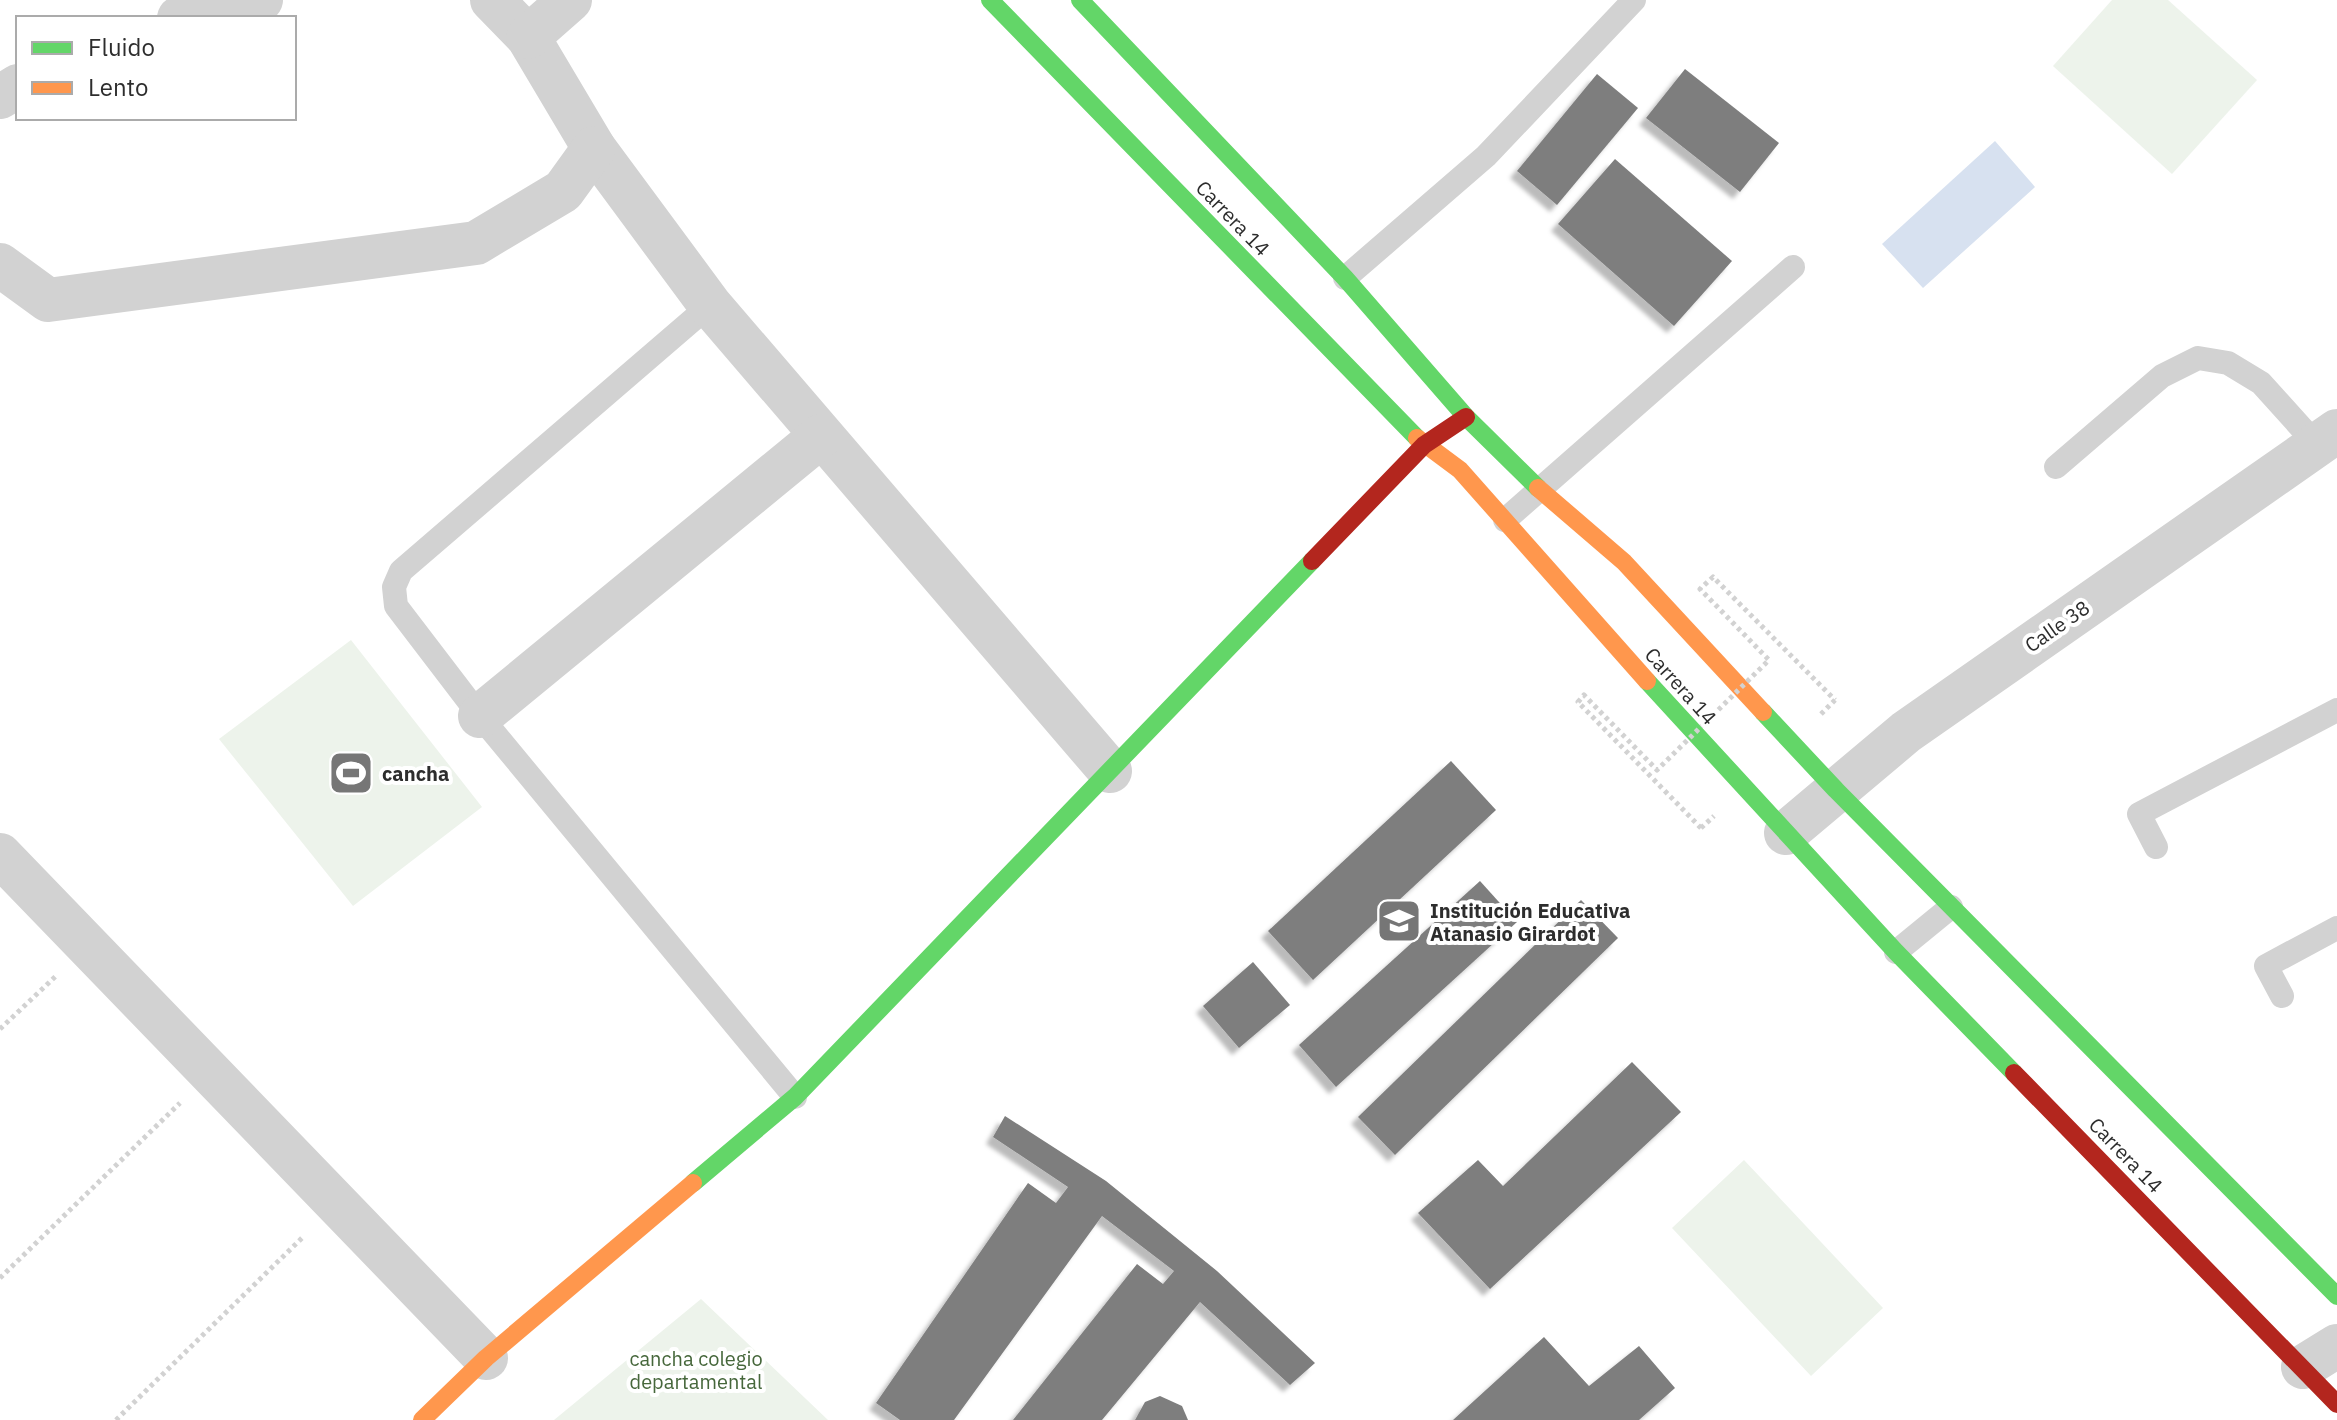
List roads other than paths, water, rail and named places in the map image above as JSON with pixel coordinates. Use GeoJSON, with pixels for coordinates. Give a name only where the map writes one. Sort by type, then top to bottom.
{"type":"FeatureCollection","features":[{"type":"Feature","properties":{"kind":"main road","name":"Carrera 14"},"geometry":{"type":"LineString","coordinates":[[990,0],[1424,445],[1460,470],[1896,952],[2320,1357],[2337,1404]]}},
{"type":"Feature","properties":{"kind":"main road","name":"Carrera 14"},"geometry":{"type":"LineString","coordinates":[[1080,0],[1345,278],[1466,417],[1539,489],[1624,562],[1836,790],[2337,1296]]}},
{"type":"Feature","properties":{"kind":"main road"},"geometry":{"type":"LineString","coordinates":[[422,1420],[486,1358],[795,1097],[1424,445],[1466,417]]}},
{"type":"Feature","properties":{"kind":"street"},"geometry":{"type":"LineString","coordinates":[[188,16],[261,0]]}},
{"type":"Feature","properties":{"kind":"street"},"geometry":{"type":"LineString","coordinates":[[492,0],[528,37],[594,148],[710,305],[1110,771]]}},
{"type":"Feature","properties":{"kind":"street"},"geometry":{"type":"LineString","coordinates":[[528,37],[570,0]]}},
{"type":"Feature","properties":{"kind":"street"},"geometry":{"type":"LineString","coordinates":[[0,265],[48,300],[476,243],[563,191],[594,148]]}},
{"type":"Feature","properties":{"kind":"street"},"geometry":{"type":"LineString","coordinates":[[480,716],[821,436]]}},
{"type":"Feature","properties":{"kind":"street","name":"Calle 38"},"geometry":{"type":"LineString","coordinates":[[1786,833],[1906,732],[2327,438]]}},
{"type":"Feature","properties":{"kind":"street"},"geometry":{"type":"LineString","coordinates":[[0,855],[486,1358]]}},
{"type":"Feature","properties":{"kind":"lane"},"geometry":{"type":"LineString","coordinates":[[1345,278],[1486,156],[1634,0]]}},
{"type":"Feature","properties":{"kind":"lane"},"geometry":{"type":"LineString","coordinates":[[1505,520],[1793,267]]}},
{"type":"Feature","properties":{"kind":"lane"},"geometry":{"type":"LineString","coordinates":[[710,305],[401,571],[394,587],[396,606],[480,716],[795,1097]]}},
{"type":"Feature","properties":{"kind":"lane"},"geometry":{"type":"LineString","coordinates":[[2056,467],[2162,376],[2198,358],[2228,363],[2261,383],[2327,438]]}},
{"type":"Feature","properties":{"kind":"lane"},"geometry":{"type":"LineString","coordinates":[[2156,847],[2139,814],[2337,710]]}},
{"type":"Feature","properties":{"kind":"lane"},"geometry":{"type":"LineString","coordinates":[[1896,952],[1951,907]]}},
{"type":"Feature","properties":{"kind":"lane"},"geometry":{"type":"LineString","coordinates":[[2282,996],[2266,966],[2337,928]]}},
{"type":"Feature","properties":{"kind":"water"},"geometry":{"type":"Polygon","coordinates":[[[1995,141],[2035,187],[1923,288],[1882,244],[1995,141]]]}},
{"type":"Feature","properties":{"kind":"place","name":"cancha"},"geometry":{"type":"Point","coordinates":[351,773]}},
{"type":"Feature","properties":{"kind":"place","name":"Institución Educativa Atanasio Girardot"},"geometry":{"type":"Point","coordinates":[1399,921]}},
{"type":"Feature","properties":{"kind":"park label","name":"cancha colegio departamental"},"geometry":{"type":"Point","coordinates":[696,1370]}}]}
